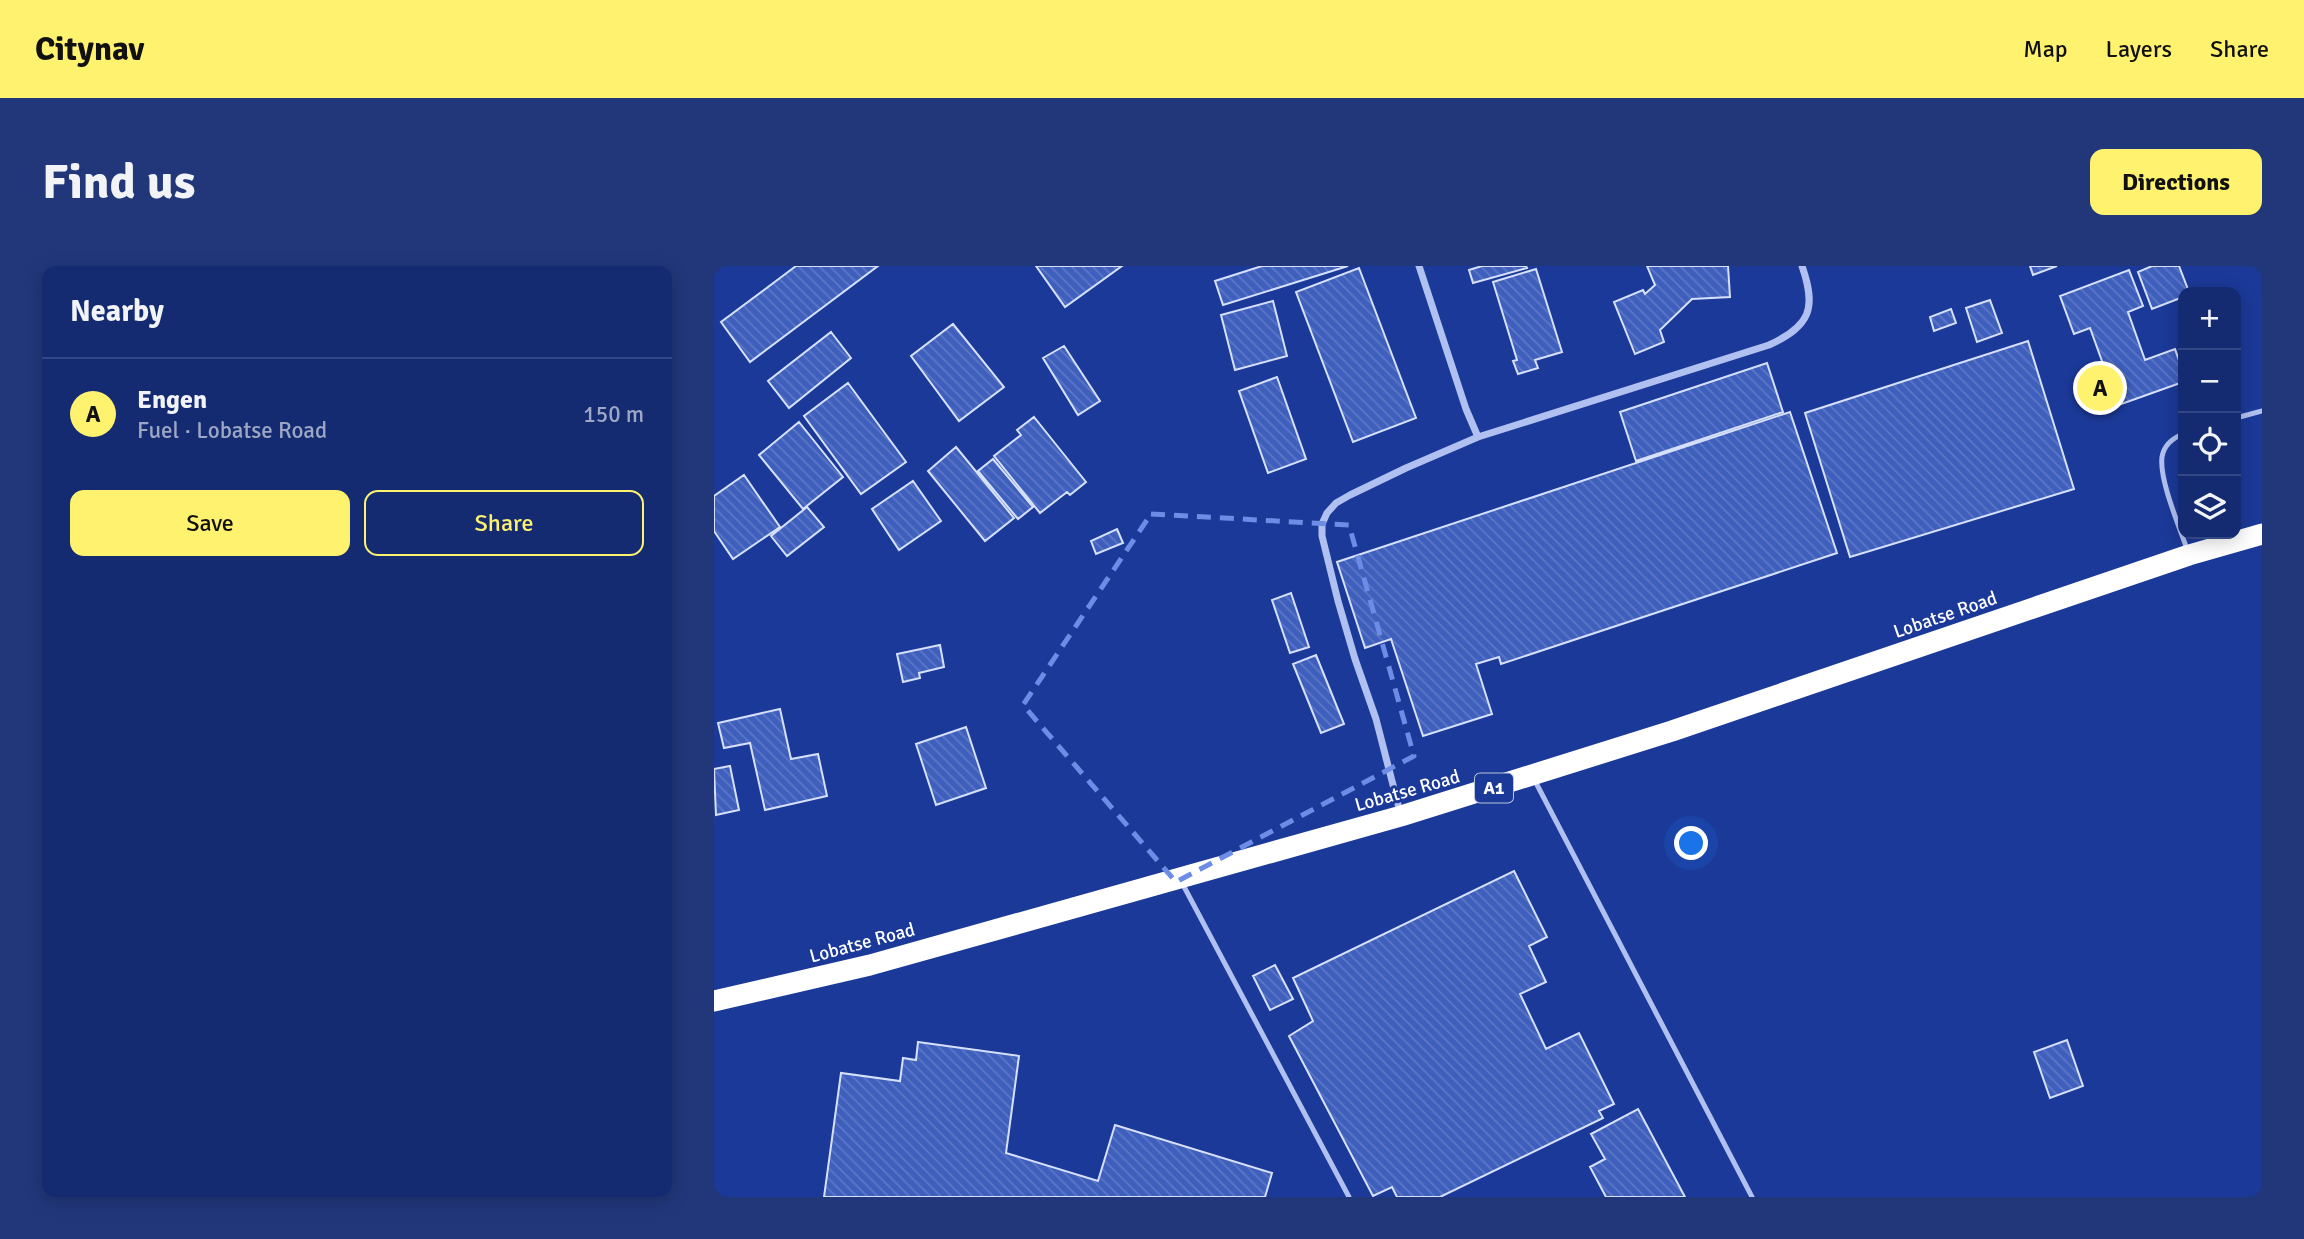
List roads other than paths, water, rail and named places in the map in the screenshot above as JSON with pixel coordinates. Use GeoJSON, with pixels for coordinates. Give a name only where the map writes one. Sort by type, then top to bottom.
{"type":"FeatureCollection","features":[{"type":"Feature","properties":{"kind":"highway","name":"Lobatse Road"},"geometry":{"type":"LineString","coordinates":[[714,1001],[870,965],[1401,816],[1672,731],[2189,555],[2262,534]]}},
{"type":"Feature","properties":{"kind":"street"},"geometry":{"type":"LineString","coordinates":[[1419,266],[1466,409],[1478,437]]}},
{"type":"Feature","properties":{"kind":"street"},"geometry":{"type":"LineString","coordinates":[[1401,816],[1376,719],[1354,659],[1322,536],[1322,524],[1336,503],[1406,468],[1478,437],[1769,345],[1788,336],[1803,323],[1810,307],[1810,287],[1802,266]]}},
{"type":"Feature","properties":{"kind":"lane"},"geometry":{"type":"LineString","coordinates":[[2241,417],[2262,411]]}},
{"type":"Feature","properties":{"kind":"lane"},"geometry":{"type":"LineString","coordinates":[[2178,437],[2167,444],[2162,455],[2163,474],[2189,555]]}},
{"type":"Feature","properties":{"kind":"lane"},"geometry":{"type":"LineString","coordinates":[[1532,776],[1752,1197]]}},
{"type":"Feature","properties":{"kind":"lane"},"geometry":{"type":"LineString","coordinates":[[1179,877],[1349,1197]]}},
{"type":"Feature","properties":{"kind":"place","name":"Engen"},"geometry":{"type":"Point","coordinates":[2100,388]}}]}
